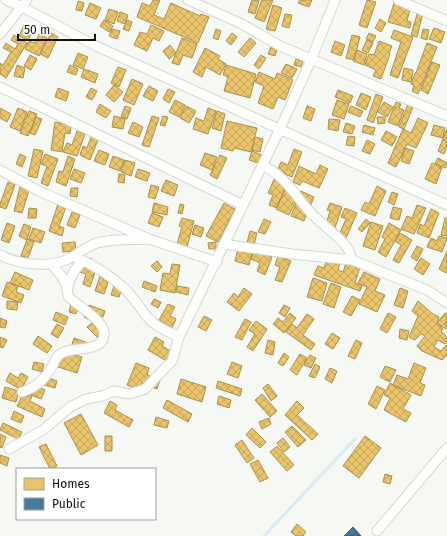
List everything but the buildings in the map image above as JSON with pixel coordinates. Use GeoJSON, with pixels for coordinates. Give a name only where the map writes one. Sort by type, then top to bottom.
{"type":"FeatureCollection","features":[{"type":"Feature","properties":{"kind":"street"},"geometry":{"type":"LineString","coordinates":[[6,0],[24,3],[96,46],[447,205]]}},
{"type":"Feature","properties":{"kind":"street"},"geometry":{"type":"LineString","coordinates":[[188,0],[242,24],[280,46],[311,60],[447,116]]}},
{"type":"Feature","properties":{"kind":"street"},"geometry":{"type":"LineString","coordinates":[[9,449],[43,430],[70,407],[114,391],[129,394],[145,389],[172,361],[179,337],[217,262],[224,244],[280,129],[311,60],[335,0]]}},
{"type":"Feature","properties":{"kind":"street"},"geometry":{"type":"LineString","coordinates":[[398,0],[447,21]]}},
{"type":"Feature","properties":{"kind":"street"},"geometry":{"type":"LineString","coordinates":[[0,34],[24,3]]}},
{"type":"Feature","properties":{"kind":"street"},"geometry":{"type":"LineString","coordinates":[[0,87],[243,205]]}},
{"type":"Feature","properties":{"kind":"street"},"geometry":{"type":"LineString","coordinates":[[262,166],[271,169],[284,181],[314,217],[336,235],[348,249],[352,260]]}},
{"type":"Feature","properties":{"kind":"street"},"geometry":{"type":"LineString","coordinates":[[0,170],[41,192],[149,239],[217,262]]}},
{"type":"Feature","properties":{"kind":"street"},"geometry":{"type":"LineString","coordinates":[[0,255],[21,262],[51,264],[66,260],[94,244],[101,242],[149,239]]}},
{"type":"Feature","properties":{"kind":"street"},"geometry":{"type":"LineString","coordinates":[[224,244],[292,254],[352,260],[427,290],[447,303]]}},
{"type":"Feature","properties":{"kind":"street"},"geometry":{"type":"LineString","coordinates":[[73,256],[95,266],[112,278],[126,290],[151,321],[162,329],[179,337]]}},
{"type":"Feature","properties":{"kind":"street"},"geometry":{"type":"LineString","coordinates":[[22,392],[33,388],[39,383],[57,357],[68,351],[95,346],[101,342],[105,335],[104,328],[93,316],[68,296],[70,280],[74,270],[84,261]]}},
{"type":"Feature","properties":{"kind":"street"},"geometry":{"type":"LineString","coordinates":[[51,264],[65,280],[68,289]]}},
{"type":"Feature","properties":{"kind":"street"},"geometry":{"type":"LineString","coordinates":[[377,531],[447,448]]}},
{"type":"Feature","properties":{"kind":"waterway"},"geometry":{"type":"LineString","coordinates":[[264,536],[355,439]]}}]}
